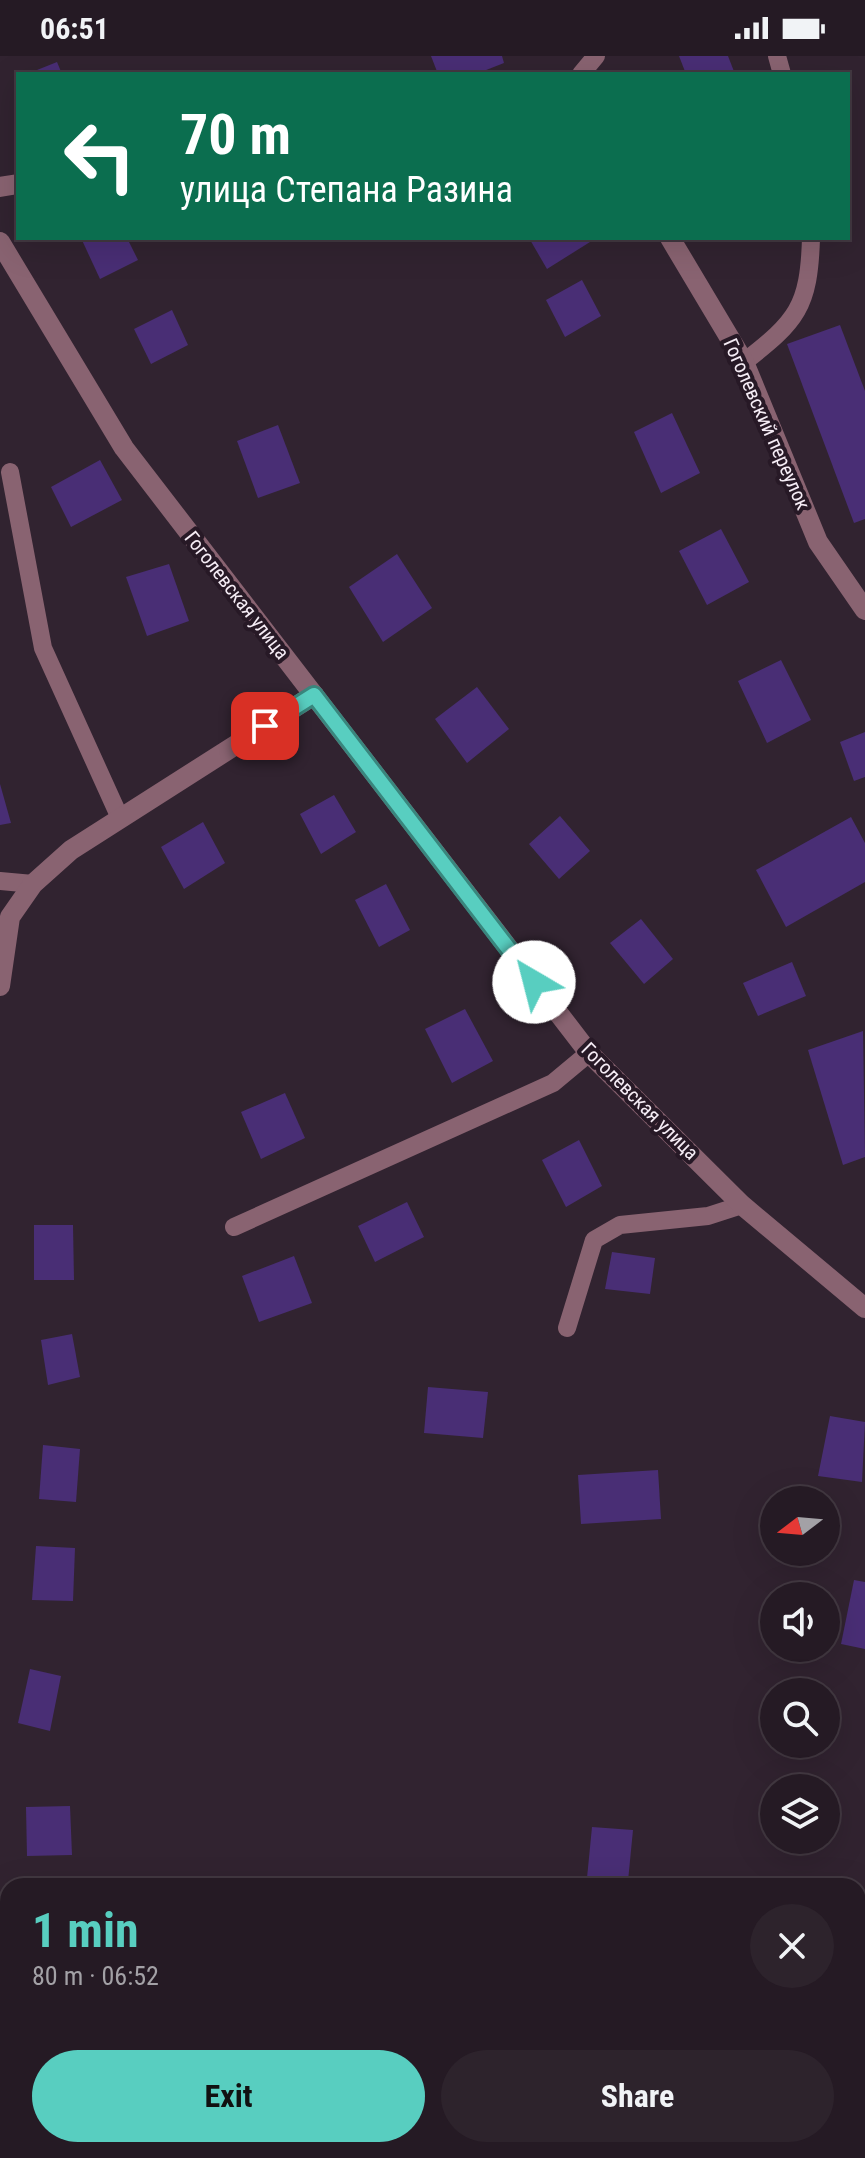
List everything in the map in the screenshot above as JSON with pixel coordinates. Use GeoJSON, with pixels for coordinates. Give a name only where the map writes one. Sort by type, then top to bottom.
{"type":"FeatureCollection","features":[{"type":"Feature","properties":{"kind":"street","name":"Гоголевский переулок"},"geometry":{"type":"LineString","coordinates":[[671,240],[744,362],[818,542],[865,610]]}},
{"type":"Feature","properties":{"kind":"street","name":"Гоголевская улица"},"geometry":{"type":"LineString","coordinates":[[0,242],[124,448],[589,1053],[742,1205],[865,1308]]}},
{"type":"Feature","properties":{"kind":"street"},"geometry":{"type":"LineString","coordinates":[[0,986],[10,917],[33,884],[71,850],[314,695]]}},
{"type":"Feature","properties":{"kind":"lane"},"geometry":{"type":"LineString","coordinates":[[583,72],[596,56]]}},
{"type":"Feature","properties":{"kind":"lane"},"geometry":{"type":"LineString","coordinates":[[744,362],[786,330],[805,298],[811,240]]}},
{"type":"Feature","properties":{"kind":"lane"},"geometry":{"type":"LineString","coordinates":[[10,472],[43,648],[120,818]]}},
{"type":"Feature","properties":{"kind":"lane"},"geometry":{"type":"LineString","coordinates":[[0,881],[33,884]]}},
{"type":"Feature","properties":{"kind":"lane"},"geometry":{"type":"LineString","coordinates":[[234,1227],[553,1083],[589,1053]]}},
{"type":"Feature","properties":{"kind":"lane"},"geometry":{"type":"LineString","coordinates":[[567,1328],[594,1240],[620,1225],[708,1216],[742,1205]]}},
{"type":"Feature","properties":{"kind":"building"},"geometry":{"type":"Polygon","coordinates":[[[431,56],[502,56],[504,63],[481,72],[437,72],[431,56]]]}},
{"type":"Feature","properties":{"kind":"building"},"geometry":{"type":"Polygon","coordinates":[[[679,56],[728,56],[734,72],[685,72],[679,56]]]}},
{"type":"Feature","properties":{"kind":"building"},"geometry":{"type":"Polygon","coordinates":[[[57,62],[61,72],[32,72],[57,62]]]}},
{"type":"Feature","properties":{"kind":"building"},"geometry":{"type":"Polygon","coordinates":[[[82,240],[128,240],[138,260],[100,279],[82,240]]]}},
{"type":"Feature","properties":{"kind":"building"},"geometry":{"type":"Polygon","coordinates":[[[530,240],[589,240],[590,242],[547,269],[530,240]]]}},
{"type":"Feature","properties":{"kind":"building"},"geometry":{"type":"Polygon","coordinates":[[[582,280],[601,316],[565,337],[546,300],[582,280]]]}},
{"type":"Feature","properties":{"kind":"building"},"geometry":{"type":"Polygon","coordinates":[[[172,310],[188,345],[151,364],[134,329],[172,310]]]}},
{"type":"Feature","properties":{"kind":"building"},"geometry":{"type":"Polygon","coordinates":[[[840,325],[865,391],[865,519],[854,523],[787,344],[840,325]]]}},
{"type":"Feature","properties":{"kind":"building"},"geometry":{"type":"Polygon","coordinates":[[[672,413],[700,473],[661,493],[634,432],[672,413]]]}},
{"type":"Feature","properties":{"kind":"building"},"geometry":{"type":"Polygon","coordinates":[[[278,425],[300,483],[258,498],[237,441],[278,425]]]}},
{"type":"Feature","properties":{"kind":"building"},"geometry":{"type":"Polygon","coordinates":[[[100,460],[122,500],[71,527],[51,487],[100,460]]]}},
{"type":"Feature","properties":{"kind":"building"},"geometry":{"type":"Polygon","coordinates":[[[721,529],[749,582],[707,605],[679,551],[721,529]]]}},
{"type":"Feature","properties":{"kind":"building"},"geometry":{"type":"Polygon","coordinates":[[[397,554],[432,608],[383,642],[349,587],[397,554]]]}},
{"type":"Feature","properties":{"kind":"building"},"geometry":{"type":"Polygon","coordinates":[[[169,564],[189,621],[147,636],[126,577],[169,564]]]}},
{"type":"Feature","properties":{"kind":"building"},"geometry":{"type":"Polygon","coordinates":[[[781,660],[811,720],[767,743],[738,681],[781,660]]]}},
{"type":"Feature","properties":{"kind":"building"},"geometry":{"type":"Polygon","coordinates":[[[477,687],[509,729],[467,763],[435,719],[477,687]]]}},
{"type":"Feature","properties":{"kind":"building"},"geometry":{"type":"Polygon","coordinates":[[[865,732],[865,777],[854,781],[840,742],[865,732]]]}},
{"type":"Feature","properties":{"kind":"building"},"geometry":{"type":"Polygon","coordinates":[[[0,784],[11,823],[0,825],[0,784]]]}},
{"type":"Feature","properties":{"kind":"building"},"geometry":{"type":"Polygon","coordinates":[[[334,795],[356,832],[321,854],[300,814],[334,795]]]}},
{"type":"Feature","properties":{"kind":"building"},"geometry":{"type":"Polygon","coordinates":[[[560,816],[590,851],[559,879],[529,844],[560,816]]]}},
{"type":"Feature","properties":{"kind":"building"},"geometry":{"type":"Polygon","coordinates":[[[851,817],[865,843],[865,882],[786,927],[756,870],[851,817]]]}},
{"type":"Feature","properties":{"kind":"building"},"geometry":{"type":"Polygon","coordinates":[[[203,822],[225,863],[184,889],[161,847],[203,822]]]}},
{"type":"Feature","properties":{"kind":"building"},"geometry":{"type":"Polygon","coordinates":[[[386,884],[410,930],[379,947],[355,900],[386,884]]]}},
{"type":"Feature","properties":{"kind":"building"},"geometry":{"type":"Polygon","coordinates":[[[641,919],[673,959],[644,984],[610,943],[641,919]]]}},
{"type":"Feature","properties":{"kind":"building"},"geometry":{"type":"Polygon","coordinates":[[[792,962],[806,996],[758,1016],[743,983],[792,962]]]}},
{"type":"Feature","properties":{"kind":"building"},"geometry":{"type":"Polygon","coordinates":[[[465,1009],[493,1061],[452,1083],[425,1029],[465,1009]]]}},
{"type":"Feature","properties":{"kind":"building"},"geometry":{"type":"Polygon","coordinates":[[[863,1031],[865,1157],[843,1165],[808,1050],[863,1031]]]}},
{"type":"Feature","properties":{"kind":"building"},"geometry":{"type":"Polygon","coordinates":[[[285,1093],[305,1138],[261,1159],[241,1112],[285,1093]]]}},
{"type":"Feature","properties":{"kind":"building"},"geometry":{"type":"Polygon","coordinates":[[[579,1140],[602,1186],[566,1207],[542,1160],[579,1140]]]}},
{"type":"Feature","properties":{"kind":"building"},"geometry":{"type":"Polygon","coordinates":[[[407,1202],[424,1237],[375,1262],[358,1226],[407,1202]]]}},
{"type":"Feature","properties":{"kind":"building"},"geometry":{"type":"Polygon","coordinates":[[[34,1225],[73,1225],[74,1280],[34,1280],[34,1225]]]}},
{"type":"Feature","properties":{"kind":"building"},"geometry":{"type":"Polygon","coordinates":[[[612,1252],[655,1258],[650,1294],[605,1289],[612,1252]]]}},
{"type":"Feature","properties":{"kind":"building"},"geometry":{"type":"Polygon","coordinates":[[[294,1256],[312,1303],[259,1322],[242,1276],[294,1256]]]}},
{"type":"Feature","properties":{"kind":"building"},"geometry":{"type":"Polygon","coordinates":[[[72,1334],[80,1377],[48,1385],[41,1340],[72,1334]]]}},
{"type":"Feature","properties":{"kind":"building"},"geometry":{"type":"Polygon","coordinates":[[[428,1387],[488,1392],[483,1438],[424,1433],[428,1387]]]}},
{"type":"Feature","properties":{"kind":"building"},"geometry":{"type":"Polygon","coordinates":[[[830,1416],[865,1422],[862,1482],[818,1476],[830,1416]]]}},
{"type":"Feature","properties":{"kind":"building"},"geometry":{"type":"Polygon","coordinates":[[[43,1445],[80,1449],[76,1502],[39,1499],[43,1445]]]}},
{"type":"Feature","properties":{"kind":"building"},"geometry":{"type":"Polygon","coordinates":[[[658,1470],[661,1519],[581,1524],[578,1475],[658,1470]]]}},
{"type":"Feature","properties":{"kind":"building"},"geometry":{"type":"Polygon","coordinates":[[[36,1546],[75,1548],[73,1601],[32,1600],[36,1546]]]}},
{"type":"Feature","properties":{"kind":"building"},"geometry":{"type":"Polygon","coordinates":[[[854,1580],[865,1582],[865,1649],[841,1644],[854,1580]]]}},
{"type":"Feature","properties":{"kind":"building"},"geometry":{"type":"Polygon","coordinates":[[[30,1669],[61,1676],[50,1731],[18,1723],[30,1669]]]}},
{"type":"Feature","properties":{"kind":"building"},"geometry":{"type":"Polygon","coordinates":[[[70,1806],[72,1855],[27,1856],[26,1807],[70,1806]]]}},
{"type":"Feature","properties":{"kind":"building"},"geometry":{"type":"Polygon","coordinates":[[[592,1827],[633,1830],[628,1878],[587,1878],[592,1827]]]}},
{"type":"Feature","properties":{"kind":"route"},"geometry":{"type":"LineString","coordinates":[[265,726],[314,695],[534,982]]}}]}
